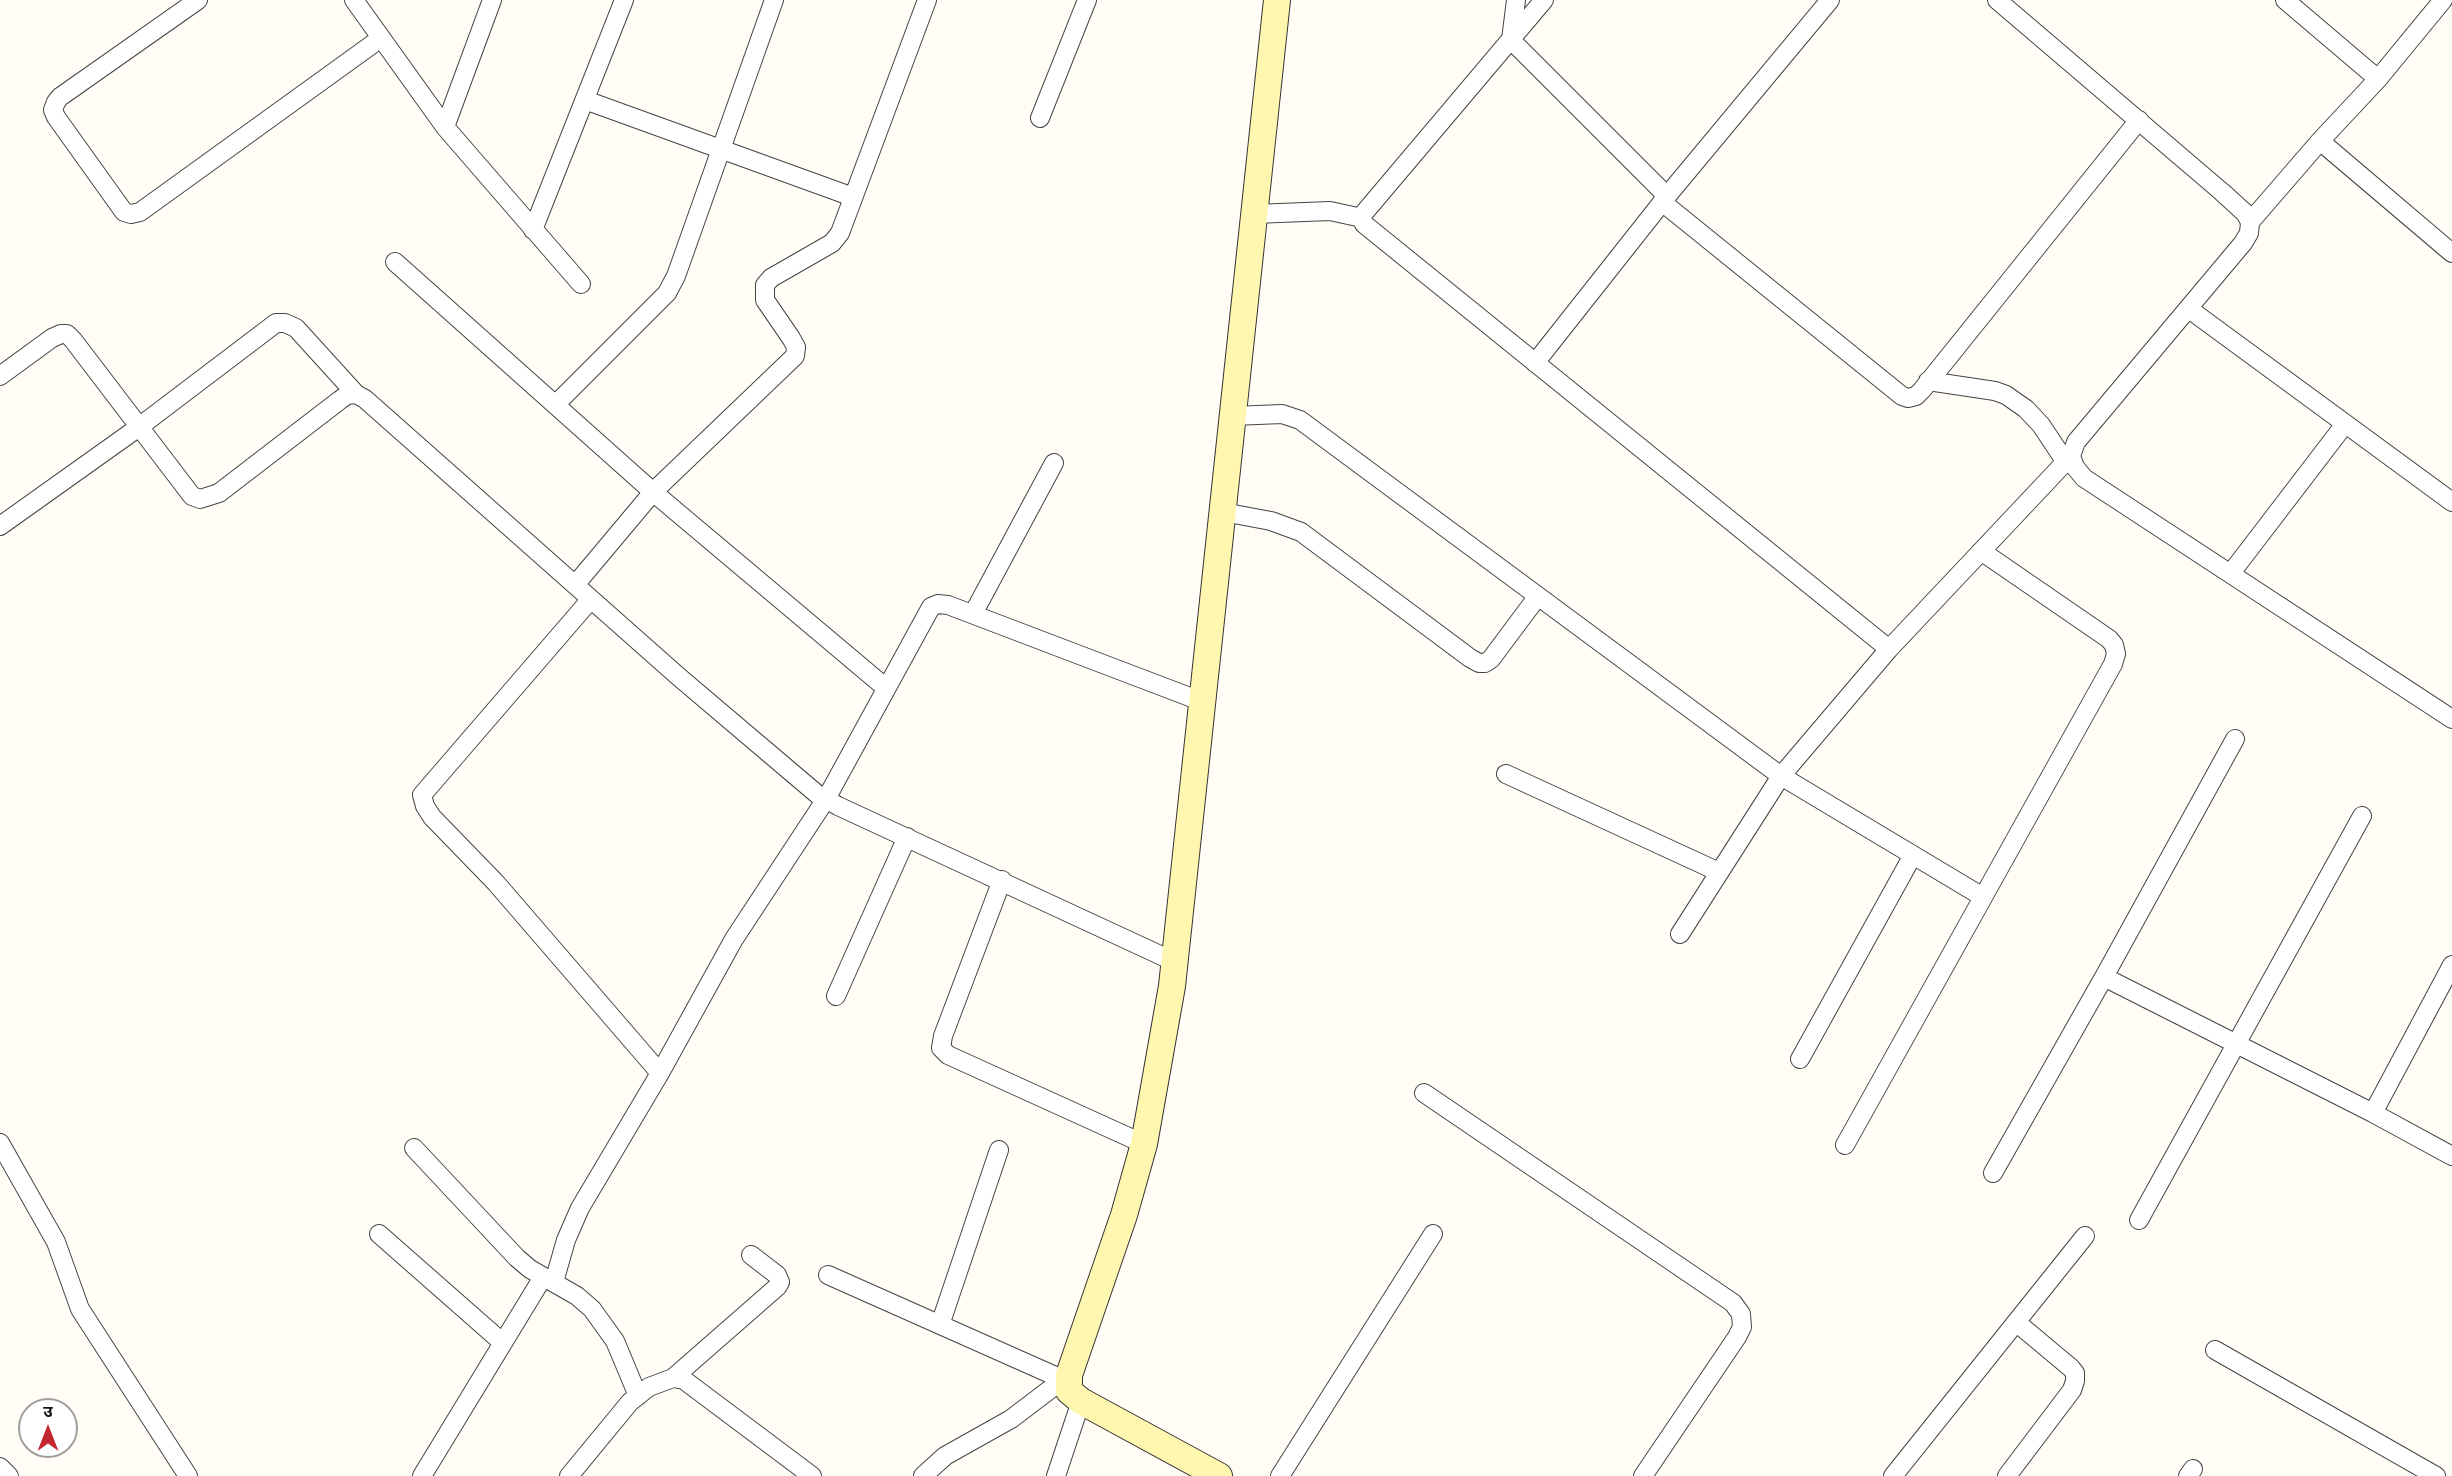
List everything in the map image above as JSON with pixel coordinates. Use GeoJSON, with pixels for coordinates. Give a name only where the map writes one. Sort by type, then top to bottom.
{"type":"FeatureCollection","features":[{"type":"Feature","properties":{"kind":"street"},"geometry":{"type":"LineString","coordinates":[[198,0],[60,97],[53,110],[124,212],[131,214],[140,212],[381,38]]}},
{"type":"Feature","properties":{"kind":"street"},"geometry":{"type":"LineString","coordinates":[[445,127],[492,0]]}},
{"type":"Feature","properties":{"kind":"street"},"geometry":{"type":"LineString","coordinates":[[533,230],[624,0]]}},
{"type":"Feature","properties":{"kind":"street"},"geometry":{"type":"LineString","coordinates":[[555,405],[667,293],[676,276],[774,0]]}},
{"type":"Feature","properties":{"kind":"street"},"geometry":{"type":"LineString","coordinates":[[575,585],[653,492],[795,356],[796,347],[765,300],[765,285],[771,278],[832,243],[845,223],[927,0]]}},
{"type":"Feature","properties":{"kind":"street"},"geometry":{"type":"LineString","coordinates":[[1040,117],[1087,0]]}},
{"type":"Feature","properties":{"kind":"street"},"geometry":{"type":"LineString","coordinates":[[1219,1476],[1081,1401],[1069,1391],[1066,1377],[1124,1215],[1144,1144],[1175,962],[1277,0]]}},
{"type":"Feature","properties":{"kind":"street"},"geometry":{"type":"LineString","coordinates":[[1511,40],[1516,0]]}},
{"type":"Feature","properties":{"kind":"street"},"geometry":{"type":"LineString","coordinates":[[1362,218],[1544,0]]}},
{"type":"Feature","properties":{"kind":"street"},"geometry":{"type":"LineString","coordinates":[[1535,363],[1665,199],[1830,0]]}},
{"type":"Feature","properties":{"kind":"street"},"geometry":{"type":"LineString","coordinates":[[1680,934],[1781,776],[1889,649],[2068,458],[2076,442],[2189,309],[2249,233],[2250,222],[2245,213],[1997,0]]}},
{"type":"Feature","properties":{"kind":"street"},"geometry":{"type":"LineString","coordinates":[[2250,222],[2320,141],[2378,79],[2444,0],[2452,5]]}},
{"type":"Feature","properties":{"kind":"street"},"geometry":{"type":"LineString","coordinates":[[356,1],[445,127],[581,284]]}},
{"type":"Feature","properties":{"kind":"street"},"geometry":{"type":"LineString","coordinates":[[2295,3],[2378,79]]}},
{"type":"Feature","properties":{"kind":"street"},"geometry":{"type":"LineString","coordinates":[[1511,40],[1665,199],[1902,396],[1908,398],[1916,396],[2139,120]]}},
{"type":"Feature","properties":{"kind":"street"},"geometry":{"type":"LineString","coordinates":[[585,100],[853,197]]}},
{"type":"Feature","properties":{"kind":"street"},"geometry":{"type":"LineString","coordinates":[[2320,141],[2452,253]]}},
{"type":"Feature","properties":{"kind":"street"},"geometry":{"type":"LineString","coordinates":[[1254,214],[1330,212],[1362,218]]}},
{"type":"Feature","properties":{"kind":"street"},"geometry":{"type":"LineString","coordinates":[[1362,218],[1371,232],[1889,649]]}},
{"type":"Feature","properties":{"kind":"street"},"geometry":{"type":"LineString","coordinates":[[395,262],[653,492],[886,688]]}},
{"type":"Feature","properties":{"kind":"street"},"geometry":{"type":"LineString","coordinates":[[2189,309],[2452,502]]}},
{"type":"Feature","properties":{"kind":"street"},"geometry":{"type":"LineString","coordinates":[[0,526],[139,427],[276,323],[285,323],[296,328],[356,394],[365,399],[788,771],[826,799],[1175,962]]}},
{"type":"Feature","properties":{"kind":"street"},"geometry":{"type":"LineString","coordinates":[[0,376],[52,338],[67,334],[192,496],[207,498],[219,493],[347,395],[356,394]]}},
{"type":"Feature","properties":{"kind":"street"},"geometry":{"type":"LineString","coordinates":[[1928,381],[1989,390],[2006,395],[2026,409],[2084,478],[2452,719]]}},
{"type":"Feature","properties":{"kind":"street"},"geometry":{"type":"LineString","coordinates":[[1233,416],[1282,414],[1300,420],[1781,776],[1983,897]]}},
{"type":"Feature","properties":{"kind":"street"},"geometry":{"type":"LineString","coordinates":[[2230,573],[2345,424]]}},
{"type":"Feature","properties":{"kind":"street"},"geometry":{"type":"LineString","coordinates":[[973,614],[1054,463]]}},
{"type":"Feature","properties":{"kind":"street"},"geometry":{"type":"LineString","coordinates":[[1223,512],[1270,520],[1301,532],[1479,663],[1485,663],[1491,659],[1538,596]]}},
{"type":"Feature","properties":{"kind":"street"},"geometry":{"type":"LineString","coordinates":[[1845,1145],[2113,664],[2116,654],[2114,645],[2109,639],[1981,551]]}},
{"type":"Feature","properties":{"kind":"street"},"geometry":{"type":"LineString","coordinates":[[591,599],[422,795],[425,806],[432,817],[496,884],[660,1072]]}},
{"type":"Feature","properties":{"kind":"street"},"geometry":{"type":"LineString","coordinates":[[423,1476],[503,1343],[548,1280],[576,1216],[734,939],[826,799],[931,608],[938,604],[948,605],[1203,702]]}},
{"type":"Feature","properties":{"kind":"street"},"geometry":{"type":"LineString","coordinates":[[1993,1173],[2235,738]]}},
{"type":"Feature","properties":{"kind":"street"},"geometry":{"type":"LineString","coordinates":[[1506,774],[1719,872]]}},
{"type":"Feature","properties":{"kind":"street"},"geometry":{"type":"LineString","coordinates":[[2139,1220],[2362,816]]}},
{"type":"Feature","properties":{"kind":"street"},"geometry":{"type":"LineString","coordinates":[[836,996],[907,837]]}},
{"type":"Feature","properties":{"kind":"street"},"geometry":{"type":"LineString","coordinates":[[1800,1059],[1913,855]]}},
{"type":"Feature","properties":{"kind":"street"},"geometry":{"type":"LineString","coordinates":[[1002,880],[943,1036],[941,1048],[948,1055],[1144,1144]]}},
{"type":"Feature","properties":{"kind":"street"},"geometry":{"type":"LineString","coordinates":[[2373,1113],[2452,965]]}},
{"type":"Feature","properties":{"kind":"street"},"geometry":{"type":"LineString","coordinates":[[2104,977],[2373,1113],[2452,1156]]}},
{"type":"Feature","properties":{"kind":"street"},"geometry":{"type":"LineString","coordinates":[[1424,1094],[1733,1303],[1741,1314],[1742,1327],[1737,1338],[1643,1476]]}},
{"type":"Feature","properties":{"kind":"street"},"geometry":{"type":"LineString","coordinates":[[0,1143],[56,1242],[80,1308],[188,1476]]}},
{"type":"Feature","properties":{"kind":"street"},"geometry":{"type":"LineString","coordinates":[[414,1148],[517,1258],[548,1280],[577,1296],[604,1323],[615,1341],[638,1396]]}},
{"type":"Feature","properties":{"kind":"street"},"geometry":{"type":"LineString","coordinates":[[940,1325],[999,1150]]}},
{"type":"Feature","properties":{"kind":"street"},"geometry":{"type":"LineString","coordinates":[[379,1234],[503,1343]]}},
{"type":"Feature","properties":{"kind":"street"},"geometry":{"type":"LineString","coordinates":[[1280,1476],[1433,1234]]}},
{"type":"Feature","properties":{"kind":"street"},"geometry":{"type":"LineString","coordinates":[[1893,1476],[2085,1236]]}},
{"type":"Feature","properties":{"kind":"street"},"geometry":{"type":"LineString","coordinates":[[569,1476],[638,1396],[649,1387],[673,1378],[777,1287],[780,1282],[777,1275],[751,1255]]}},
{"type":"Feature","properties":{"kind":"street"},"geometry":{"type":"LineString","coordinates":[[828,1275],[940,1325],[1066,1377]]}},
{"type":"Feature","properties":{"kind":"street"},"geometry":{"type":"LineString","coordinates":[[2007,1476],[2072,1390],[2075,1381],[2075,1373],[2071,1368],[2016,1322]]}},
{"type":"Feature","properties":{"kind":"street"},"geometry":{"type":"LineString","coordinates":[[2215,1350],[2436,1476]]}},
{"type":"Feature","properties":{"kind":"street"},"geometry":{"type":"LineString","coordinates":[[923,1476],[945,1456],[1011,1419],[1066,1377]]}},
{"type":"Feature","properties":{"kind":"street"},"geometry":{"type":"LineString","coordinates":[[673,1378],[684,1380],[812,1476]]}},
{"type":"Feature","properties":{"kind":"street"},"geometry":{"type":"LineString","coordinates":[[1056,1476],[1081,1401]]}},
{"type":"Feature","properties":{"kind":"street"},"geometry":{"type":"LineString","coordinates":[[0,1467],[9,1476]]}}]}
